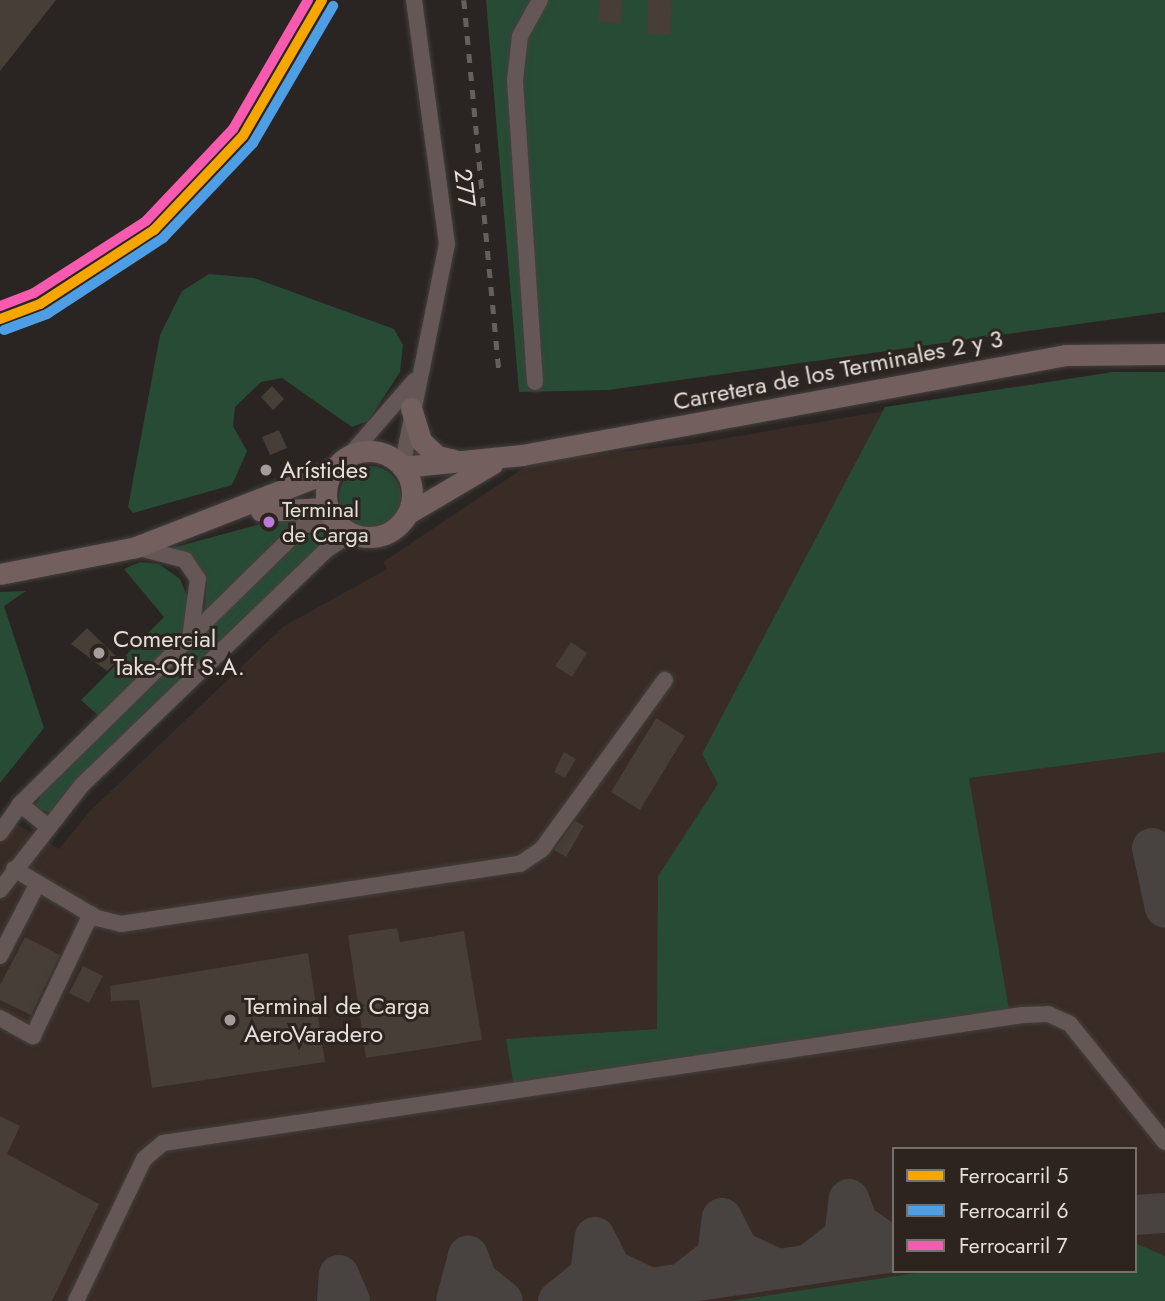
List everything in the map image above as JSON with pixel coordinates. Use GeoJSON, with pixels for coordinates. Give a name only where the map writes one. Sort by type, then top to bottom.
{"type":"FeatureCollection","features":[{"type":"Feature","properties":{"kind":"main road","name":"Carretera de los Terminales 2 y 3"},"geometry":{"type":"LineString","coordinates":[[402,467],[522,455],[1066,355],[1165,354]]}},
{"type":"Feature","properties":{"kind":"main road"},"geometry":{"type":"LineString","coordinates":[[411,408],[416,435],[428,449],[463,461]]}},
{"type":"Feature","properties":{"kind":"main road"},"geometry":{"type":"LineString","coordinates":[[0,574],[136,547],[215,520],[333,470],[350,455],[378,452],[402,467],[412,495],[407,514],[385,534],[351,534],[329,511],[304,505],[215,520]]}},
{"type":"Feature","properties":{"kind":"main road","name":"Carretera de los Terminales 2 y 3"},"geometry":{"type":"LineString","coordinates":[[407,514],[480,468],[522,455]]}},
{"type":"Feature","properties":{"kind":"main road"},"geometry":{"type":"LineString","coordinates":[[329,511],[333,470]]}},
{"type":"Feature","properties":{"kind":"street","name":"277"},"geometry":{"type":"LineString","coordinates":[[402,467],[415,379],[429,344],[447,244],[414,0]]}},
{"type":"Feature","properties":{"kind":"street"},"geometry":{"type":"LineString","coordinates":[[535,382],[515,93],[520,36],[540,0]]}},
{"type":"Feature","properties":{"kind":"street","name":"277"},"geometry":{"type":"LineString","coordinates":[[350,455],[415,379]]}},
{"type":"Feature","properties":{"kind":"street"},"geometry":{"type":"LineString","coordinates":[[0,833],[20,804],[190,640],[302,527],[329,511]]}},
{"type":"Feature","properties":{"kind":"street"},"geometry":{"type":"LineString","coordinates":[[0,890],[47,826],[237,635],[351,534]]}},
{"type":"Feature","properties":{"kind":"street"},"geometry":{"type":"LineString","coordinates":[[136,547],[185,560],[198,579],[190,640]]}},
{"type":"Feature","properties":{"kind":"street"},"geometry":{"type":"LineString","coordinates":[[14,869],[91,915],[121,924],[526,861],[542,849],[665,680]]}},
{"type":"Feature","properties":{"kind":"street"},"geometry":{"type":"LineString","coordinates":[[20,804],[47,826]]}},
{"type":"Feature","properties":{"kind":"street"},"geometry":{"type":"LineString","coordinates":[[0,956],[37,885]]}},
{"type":"Feature","properties":{"kind":"street"},"geometry":{"type":"LineString","coordinates":[[0,1018],[33,1036],[91,915]]}},
{"type":"Feature","properties":{"kind":"street"},"geometry":{"type":"LineString","coordinates":[[76,1301],[144,1159],[163,1143],[1023,1015],[1048,1014],[1070,1024],[1165,1142]]}},
{"type":"Feature","properties":{"kind":"shaded area"},"geometry":{"type":"Polygon","coordinates":[[[1113,372],[1165,372],[1165,1301],[0,1301],[0,814],[59,849],[91,810],[284,626],[387,569],[383,562],[534,461],[692,444],[1113,372]]]}},
{"type":"Feature","properties":{"kind":"green space"},"geometry":{"type":"Polygon","coordinates":[[[486,0],[1165,0],[1165,312],[608,390],[519,392],[486,0]]]}},
{"type":"Feature","properties":{"kind":"green space"},"geometry":{"type":"Polygon","coordinates":[[[209,274],[254,278],[394,329],[403,345],[400,372],[368,421],[352,427],[282,378],[261,382],[235,407],[233,426],[247,451],[232,485],[133,513],[128,507],[160,335],[182,291],[209,274]]]}},
{"type":"Feature","properties":{"kind":"green space"},"geometry":{"type":"Polygon","coordinates":[[[1113,372],[1165,372],[1165,752],[969,778],[1010,1015],[514,1087],[506,1039],[657,1029],[658,876],[718,784],[702,754],[885,407],[1113,372]]]}},
{"type":"Feature","properties":{"kind":"green space"},"geometry":{"type":"Polygon","coordinates":[[[370,466],[392,475],[401,497],[392,519],[370,528],[348,519],[339,497],[348,475],[370,466]]]}},
{"type":"Feature","properties":{"kind":"green space"},"geometry":{"type":"Polygon","coordinates":[[[301,513],[204,617],[207,581],[189,558],[172,548],[301,513]]]}},
{"type":"Feature","properties":{"kind":"green space"},"geometry":{"type":"Polygon","coordinates":[[[323,526],[324,541],[50,813],[35,807],[44,788],[311,529],[323,526]]]}},
{"type":"Feature","properties":{"kind":"green space"},"geometry":{"type":"Polygon","coordinates":[[[140,562],[159,564],[180,579],[190,603],[186,628],[101,718],[81,700],[164,617],[124,569],[140,562]]]}},
{"type":"Feature","properties":{"kind":"green space"},"geometry":{"type":"Polygon","coordinates":[[[26,591],[4,606],[44,728],[0,783],[0,592],[26,591]]]}},
{"type":"Feature","properties":{"kind":"green space"},"geometry":{"type":"Polygon","coordinates":[[[1137,1244],[1165,1256],[1165,1301],[731,1301],[916,1273],[1137,1273],[1137,1244]]]}},
{"type":"Feature","properties":{"kind":"building"},"geometry":{"type":"Polygon","coordinates":[[[0,0],[56,0],[0,71],[0,0]]]}},
{"type":"Feature","properties":{"kind":"building"},"geometry":{"type":"Polygon","coordinates":[[[600,0],[623,0],[621,24],[598,22],[600,0]]]}},
{"type":"Feature","properties":{"kind":"building"},"geometry":{"type":"Polygon","coordinates":[[[648,0],[672,0],[670,35],[647,34],[648,0]]]}},
{"type":"Feature","properties":{"kind":"building"},"geometry":{"type":"Polygon","coordinates":[[[272,386],[284,399],[273,410],[261,397],[272,386]]]}},
{"type":"Feature","properties":{"kind":"building"},"geometry":{"type":"Polygon","coordinates":[[[279,430],[287,448],[270,455],[262,437],[279,430]]]}},
{"type":"Feature","properties":{"kind":"building"},"geometry":{"type":"Polygon","coordinates":[[[87,628],[119,659],[107,671],[71,644],[87,628]]]}},
{"type":"Feature","properties":{"kind":"building"},"geometry":{"type":"Polygon","coordinates":[[[571,642],[587,653],[572,677],[555,666],[571,642]]]}},
{"type":"Feature","properties":{"kind":"building"},"geometry":{"type":"Polygon","coordinates":[[[656,718],[685,736],[640,810],[611,792],[656,718]]]}},
{"type":"Feature","properties":{"kind":"building"},"geometry":{"type":"Polygon","coordinates":[[[564,752],[576,759],[565,778],[554,772],[564,752]]]}},
{"type":"Feature","properties":{"kind":"building"},"geometry":{"type":"Polygon","coordinates":[[[575,821],[584,826],[566,857],[554,850],[575,821]]]}},
{"type":"Feature","properties":{"kind":"building"},"geometry":{"type":"Polygon","coordinates":[[[397,928],[400,942],[464,931],[482,1040],[366,1058],[348,935],[397,928]]]}},
{"type":"Feature","properties":{"kind":"building"},"geometry":{"type":"Polygon","coordinates":[[[25,937],[60,955],[31,1015],[0,1000],[0,985],[25,937]]]}},
{"type":"Feature","properties":{"kind":"building","name":"Terminal de Carga AeroVaradero"},"geometry":{"type":"Polygon","coordinates":[[[308,953],[325,1062],[152,1088],[139,1000],[111,1001],[110,986],[308,953]]]}},
{"type":"Feature","properties":{"kind":"building"},"geometry":{"type":"Polygon","coordinates":[[[83,966],[103,976],[89,1003],[69,993],[83,966]]]}},
{"type":"Feature","properties":{"kind":"building"},"geometry":{"type":"Polygon","coordinates":[[[0,1116],[20,1126],[7,1154],[99,1204],[52,1301],[0,1301],[0,1116]]]}},
{"type":"Feature","properties":{"kind":"taxiway"},"geometry":{"type":"LineString","coordinates":[[1152,848],[1165,908]]}},
{"type":"Feature","properties":{"kind":"taxiway"},"geometry":{"type":"LineString","coordinates":[[809,1264],[844,1237],[849,1199],[858,1223],[892,1247]]}},
{"type":"Feature","properties":{"kind":"taxiway"},"geometry":{"type":"LineString","coordinates":[[1137,1215],[1165,1213]]}},
{"type":"Feature","properties":{"kind":"taxiway"},"geometry":{"type":"LineString","coordinates":[[682,1283],[717,1256],[722,1218],[739,1251],[778,1269]]}},
{"type":"Feature","properties":{"kind":"taxiway"},"geometry":{"type":"LineString","coordinates":[[558,1301],[590,1275],[595,1237],[612,1270],[651,1288]]}},
{"type":"Feature","properties":{"kind":"taxiway"},"geometry":{"type":"LineString","coordinates":[[562,1301],[892,1252]]}},
{"type":"Feature","properties":{"kind":"taxiway"},"geometry":{"type":"LineString","coordinates":[[456,1301],[468,1256],[477,1280],[503,1301]]}},
{"type":"Feature","properties":{"kind":"taxiway"},"geometry":{"type":"LineString","coordinates":[[337,1301],[339,1275],[350,1301]]}},
{"type":"Feature","properties":{"kind":"railway"},"geometry":{"type":"LineString","coordinates":[[464,0],[499,372]]}},
{"type":"Feature","properties":{"kind":"rail line","name":"7"},"geometry":{"type":"LineString","coordinates":[[0,306],[34,293],[146,221],[233,129],[308,0]]}},
{"type":"Feature","properties":{"kind":"rail line","name":"5"},"geometry":{"type":"LineString","coordinates":[[0,319],[40,304],[154,230],[243,136],[322,0]]}},
{"type":"Feature","properties":{"kind":"rail line","name":"6"},"geometry":{"type":"LineString","coordinates":[[4,330],[47,314],[163,238],[253,143],[333,6]]}},
{"type":"Feature","properties":{"kind":"place","name":"Arístides"},"geometry":{"type":"Point","coordinates":[266,470]}},
{"type":"Feature","properties":{"kind":"place","name":"Terminal de Carga"},"geometry":{"type":"Point","coordinates":[269,522]}},
{"type":"Feature","properties":{"kind":"place","name":"Comercial Take-Off S.A."},"geometry":{"type":"Point","coordinates":[99,653]}},
{"type":"Feature","properties":{"kind":"place","name":"Terminal de Carga AeroVaradero"},"geometry":{"type":"Point","coordinates":[230,1020]}}]}
